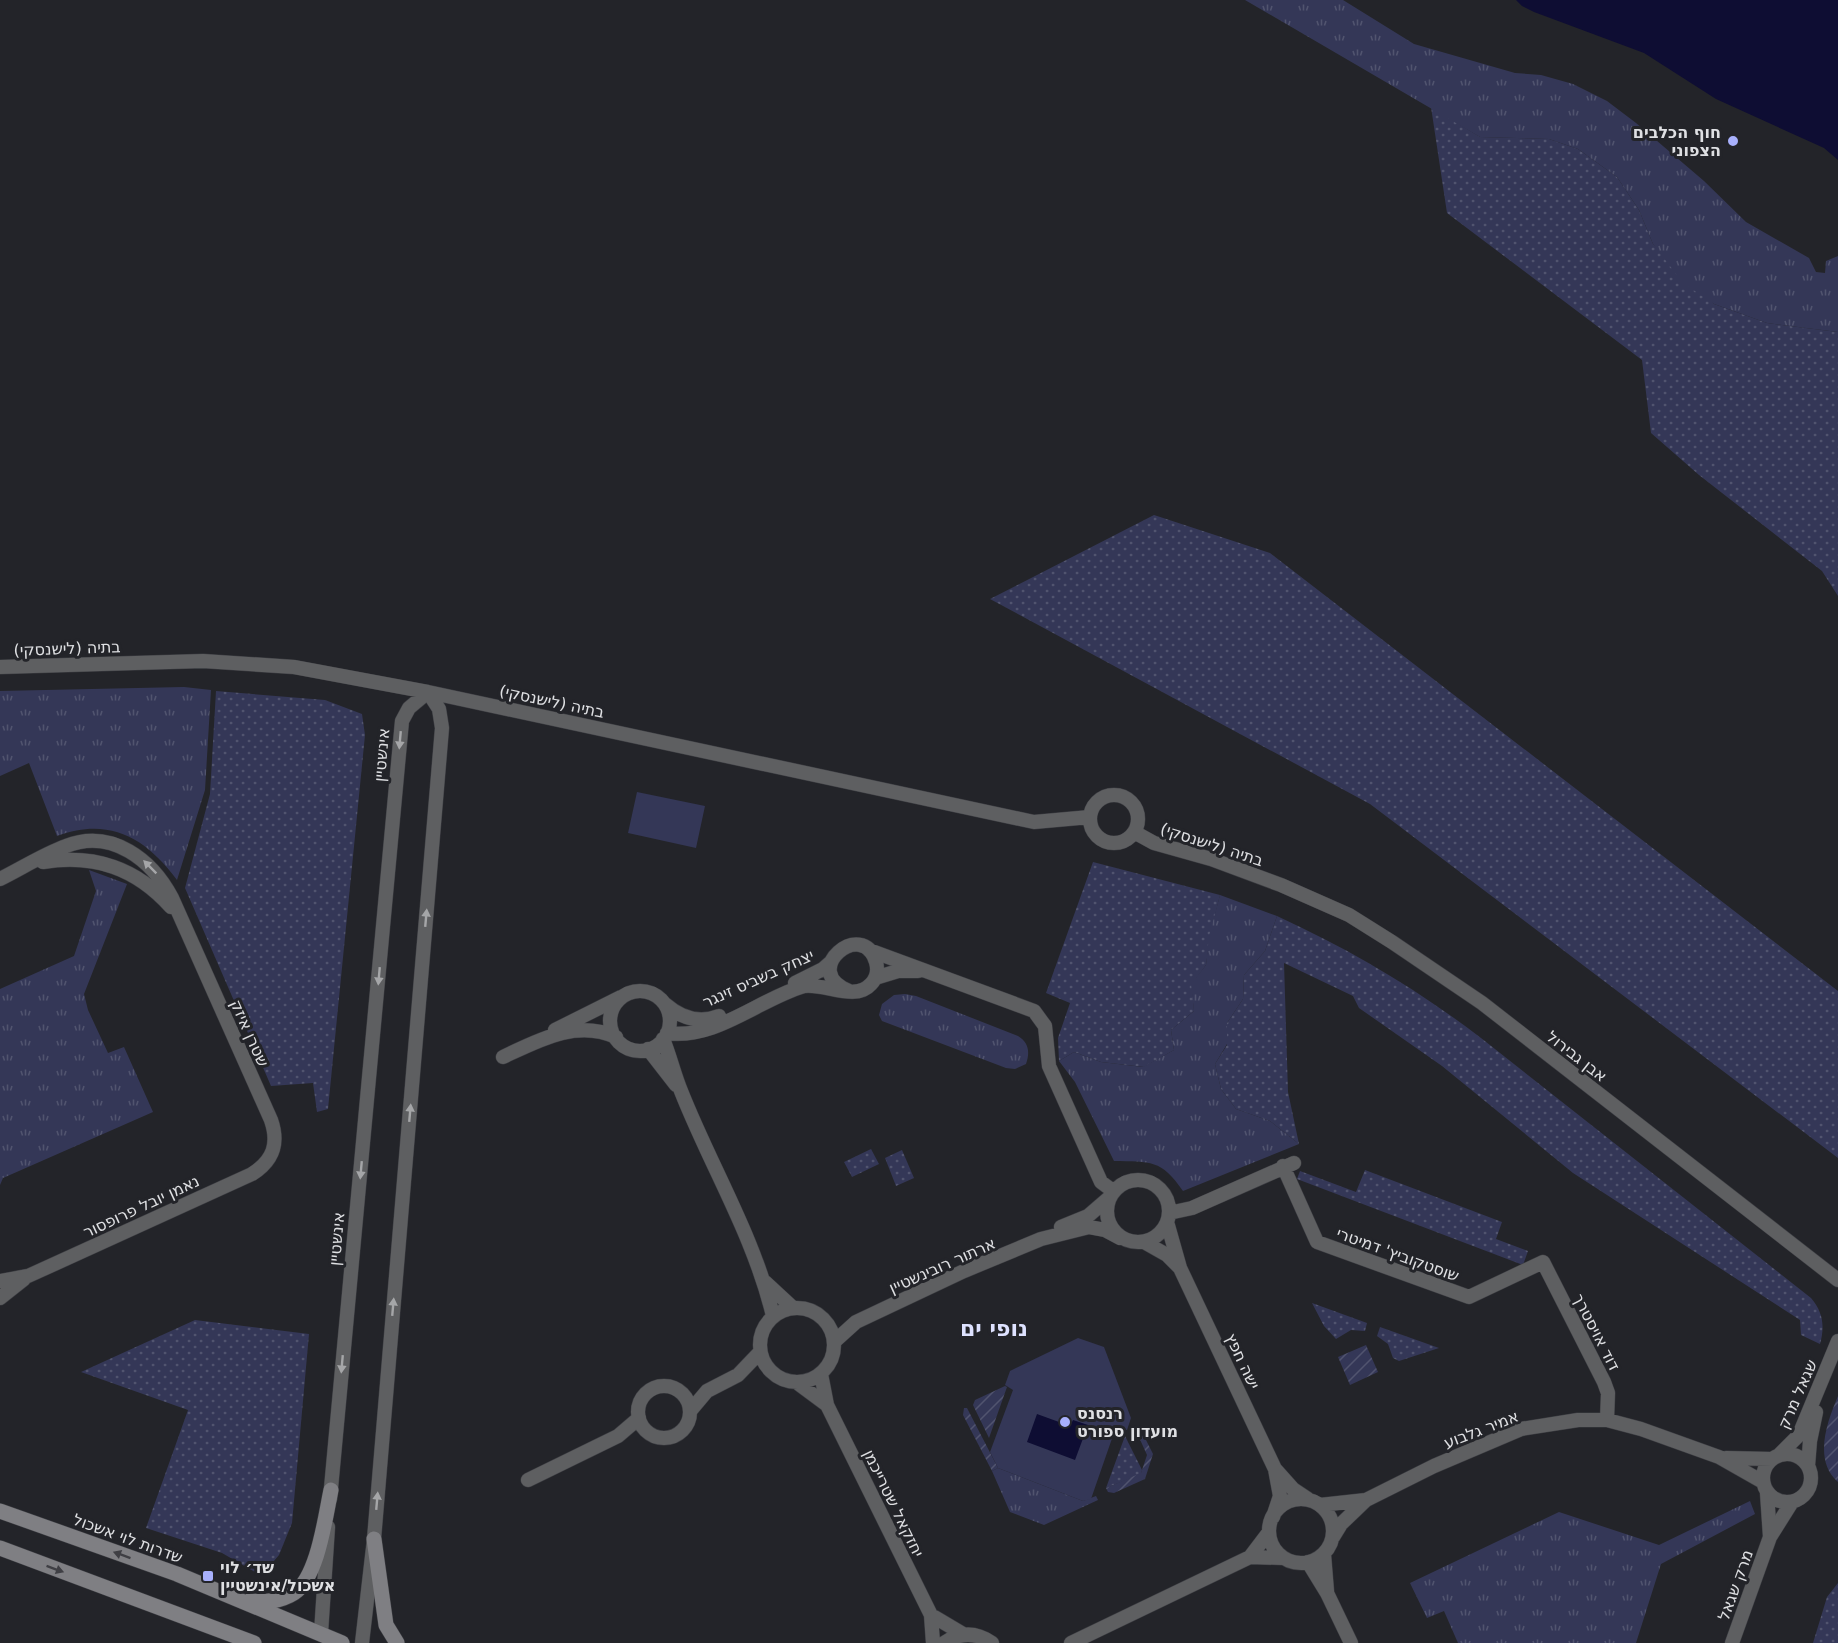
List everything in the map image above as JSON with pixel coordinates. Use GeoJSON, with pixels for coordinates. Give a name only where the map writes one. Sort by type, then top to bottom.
{"type":"FeatureCollection","features":[{"type":"Feature","properties":{"kind":"street","name":"בתיה (לישנסקי)"},"geometry":{"type":"LineString","coordinates":[[0,667],[228,661],[294,667],[428,692],[1034,822],[1090,817]]}},
{"type":"Feature","properties":{"kind":"street","name":"אינשטיין"},"geometry":{"type":"LineString","coordinates":[[320,1638],[331,1490],[402,721],[408,708],[428,692]]}},
{"type":"Feature","properties":{"kind":"street"},"geometry":{"type":"LineString","coordinates":[[362,1643],[374,1539],[442,728],[439,709],[428,692]]}},
{"type":"Feature","properties":{"kind":"street"},"geometry":{"type":"LineString","coordinates":[[1118,795],[1132,802],[1136,809],[1137,825],[1134,832],[1124,841],[1103,840],[1093,831],[1090,817],[1096,803],[1102,798],[1118,795]]}},
{"type":"Feature","properties":{"kind":"street","name":"בתיה (לישנסקי)"},"geometry":{"type":"LineString","coordinates":[[1134,832],[1154,843],[1211,859],[1281,885]]}},
{"type":"Feature","properties":{"kind":"street","name":"שטרן איזק"},"geometry":{"type":"LineString","coordinates":[[0,879],[69,845],[91,841],[122,846],[157,873],[172,898],[271,1120],[274,1146],[265,1164]]}},
{"type":"Feature","properties":{"kind":"street","name":"שטרן איזק"},"geometry":{"type":"LineString","coordinates":[[32,863],[81,858],[115,867],[146,884],[180,917]]}},
{"type":"Feature","properties":{"kind":"street","name":"אבן גבירול"},"geometry":{"type":"LineString","coordinates":[[1281,885],[1348,915],[1456,983],[1838,1280]]}},
{"type":"Feature","properties":{"kind":"street"},"geometry":{"type":"LineString","coordinates":[[923,971],[898,972],[875,978],[864,989],[849,991],[836,984],[832,977],[831,962],[840,949],[847,946],[862,946],[923,971],[1034,1011],[1041,1017],[1047,1034],[1049,1066],[1101,1182],[1112,1194]]}},
{"type":"Feature","properties":{"kind":"street"},"geometry":{"type":"LineString","coordinates":[[869,950],[877,963],[875,978]]}},
{"type":"Feature","properties":{"kind":"street","name":"יצחק בשביס זינגר"},"geometry":{"type":"LineString","coordinates":[[665,1004],[686,1018],[711,1019],[809,976],[831,962]]}},
{"type":"Feature","properties":{"kind":"street","name":"יצחק בשביס זינגר"},"geometry":{"type":"LineString","coordinates":[[665,1036],[707,1028],[804,986],[849,991]]}},
{"type":"Feature","properties":{"kind":"street"},"geometry":{"type":"LineString","coordinates":[[503,1057],[634,991],[651,993],[665,1004],[670,1021],[665,1036],[648,1049],[633,1049],[603,1031],[581,1029],[538,1041]]}},
{"type":"Feature","properties":{"kind":"street"},"geometry":{"type":"LineString","coordinates":[[616,1037],[611,1022],[612,1014],[619,999],[626,994]]}},
{"type":"Feature","properties":{"kind":"street"},"geometry":{"type":"LineString","coordinates":[[665,1036],[681,1091],[729,1195],[765,1282],[773,1316]]}},
{"type":"Feature","properties":{"kind":"street"},"geometry":{"type":"LineString","coordinates":[[648,1049],[681,1091]]}},
{"type":"Feature","properties":{"kind":"street","name":"נאמן יובל פרופסור"},"geometry":{"type":"LineString","coordinates":[[0,1298],[28,1276],[252,1174],[265,1164]]}},
{"type":"Feature","properties":{"kind":"street","name":"שוסטקוביץ' דמיטרי"},"geometry":{"type":"LineString","coordinates":[[1168,1218],[1289,1164],[1317,1242],[1469,1297],[1543,1262]]}},
{"type":"Feature","properties":{"kind":"street"},"geometry":{"type":"LineString","coordinates":[[1145,1180],[1160,1189],[1168,1204],[1168,1218],[1158,1235],[1144,1242],[1132,1242],[1120,1238],[1109,1225],[1107,1217],[1112,1194],[1128,1181],[1145,1180]]}},
{"type":"Feature","properties":{"kind":"street","name":"ארתור רובינשטיין"},"geometry":{"type":"LineString","coordinates":[[1041,1239],[1052,1230],[1088,1216],[1112,1194]]}},
{"type":"Feature","properties":{"kind":"street","name":"ישה חפץ"},"geometry":{"type":"LineString","coordinates":[[1168,1218],[1180,1268],[1275,1469],[1280,1496],[1273,1517]]}},
{"type":"Feature","properties":{"kind":"street","name":"ארתור רובינשטיין"},"geometry":{"type":"LineString","coordinates":[[835,1341],[856,1322],[964,1271],[1041,1239],[1089,1227],[1105,1230],[1120,1238]]}},
{"type":"Feature","properties":{"kind":"street","name":"ישה חפץ"},"geometry":{"type":"LineString","coordinates":[[1144,1242],[1167,1255],[1180,1268]]}},
{"type":"Feature","properties":{"kind":"street","name":"דוד אויסטרך"},"geometry":{"type":"LineString","coordinates":[[1543,1262],[1604,1382],[1608,1393],[1607,1420]]}},
{"type":"Feature","properties":{"kind":"street","name":"נאמן יובל פרופסור"},"geometry":{"type":"LineString","coordinates":[[0,1281],[28,1276]]}},
{"type":"Feature","properties":{"kind":"street"},"geometry":{"type":"LineString","coordinates":[[765,1282],[792,1308]]}},
{"type":"Feature","properties":{"kind":"street"},"geometry":{"type":"LineString","coordinates":[[800,1307],[817,1312],[829,1325],[835,1341],[833,1356],[821,1374],[809,1380],[796,1382],[782,1379],[770,1370],[760,1352],[763,1328],[773,1316],[792,1308],[800,1307]]}},
{"type":"Feature","properties":{"kind":"street","name":"ארתור רובינשטיין"},"geometry":{"type":"LineString","coordinates":[[829,1325],[856,1322]]}},
{"type":"Feature","properties":{"kind":"street","name":"שגאל מרק"},"geometry":{"type":"LineString","coordinates":[[1775,1457],[1799,1435],[1838,1341]]}},
{"type":"Feature","properties":{"kind":"street"},"geometry":{"type":"LineString","coordinates":[[691,1410],[706,1392],[738,1375],[760,1352]]}},
{"type":"Feature","properties":{"kind":"street","name":"שגאל מרק"},"geometry":{"type":"LineString","coordinates":[[1808,1466],[1815,1416],[1838,1368]]}},
{"type":"Feature","properties":{"kind":"street"},"geometry":{"type":"LineString","coordinates":[[738,1375],[770,1370]]}},
{"type":"Feature","properties":{"kind":"street","name":"יחזקאל שטרייכמן"},"geometry":{"type":"LineString","coordinates":[[821,1374],[827,1405],[931,1615],[933,1643]]}},
{"type":"Feature","properties":{"kind":"street","name":"יחזקאל שטרייכמן"},"geometry":{"type":"LineString","coordinates":[[796,1382],[827,1405]]}},
{"type":"Feature","properties":{"kind":"street"},"geometry":{"type":"LineString","coordinates":[[682,1392],[691,1410],[690,1419],[679,1434],[662,1438],[643,1424],[640,1402],[651,1389],[667,1386],[682,1392],[706,1392]]}},
{"type":"Feature","properties":{"kind":"street","name":"אמיר גלבוע"},"geometry":{"type":"LineString","coordinates":[[1333,1537],[1341,1524],[1366,1500],[1459,1454],[1521,1429],[1578,1420],[1607,1420],[1641,1429],[1719,1457],[1765,1487]]}},
{"type":"Feature","properties":{"kind":"street"},"geometry":{"type":"LineString","coordinates":[[528,1480],[643,1424]]}},
{"type":"Feature","properties":{"kind":"street"},"geometry":{"type":"LineString","coordinates":[[1796,1455],[1808,1466],[1810,1486],[1804,1496],[1792,1502],[1778,1501],[1765,1487],[1766,1465],[1775,1457],[1796,1455]]}},
{"type":"Feature","properties":{"kind":"street","name":"אמיר גלבוע"},"geometry":{"type":"LineString","coordinates":[[1719,1457],[1775,1457]]}},
{"type":"Feature","properties":{"kind":"street","name":"ישה חפץ"},"geometry":{"type":"LineString","coordinates":[[1275,1469],[1293,1489],[1315,1503]]}},
{"type":"Feature","properties":{"kind":"street","name":"מרק שגאל"},"geometry":{"type":"LineString","coordinates":[[1765,1487],[1770,1537]]}},
{"type":"Feature","properties":{"kind":"street"},"geometry":{"type":"LineString","coordinates":[[237,1601],[271,1602],[296,1592],[308,1575],[315,1555],[331,1490]]}},
{"type":"Feature","properties":{"kind":"street","name":"אמיר גלבוע"},"geometry":{"type":"LineString","coordinates":[[1315,1503],[1366,1500]]}},
{"type":"Feature","properties":{"kind":"street"},"geometry":{"type":"LineString","coordinates":[[1071,1643],[1250,1557],[1269,1532],[1273,1517],[1288,1502],[1315,1503],[1332,1522],[1333,1537],[1324,1554],[1327,1593]]}},
{"type":"Feature","properties":{"kind":"street","name":"מרק שגאל"},"geometry":{"type":"LineString","coordinates":[[1732,1643],[1770,1537],[1792,1502]]}},
{"type":"Feature","properties":{"kind":"street","name":"שדרות לוי אשכול"},"geometry":{"type":"LineString","coordinates":[[0,1511],[177,1574],[320,1638],[342,1643]]}},
{"type":"Feature","properties":{"kind":"street"},"geometry":{"type":"LineString","coordinates":[[1269,1532],[1273,1547],[1283,1558],[1291,1562],[1308,1562],[1324,1554]]}},
{"type":"Feature","properties":{"kind":"street"},"geometry":{"type":"LineString","coordinates":[[374,1539],[386,1625],[397,1643]]}},
{"type":"Feature","properties":{"kind":"street"},"geometry":{"type":"LineString","coordinates":[[0,1548],[254,1643]]}},
{"type":"Feature","properties":{"kind":"street"},"geometry":{"type":"LineString","coordinates":[[1250,1557],[1283,1558]]}},
{"type":"Feature","properties":{"kind":"street"},"geometry":{"type":"LineString","coordinates":[[1308,1562],[1327,1593],[1351,1643]]}},
{"type":"Feature","properties":{"kind":"street"},"geometry":{"type":"LineString","coordinates":[[931,1615],[963,1634],[978,1635],[992,1643]]}},
{"type":"Feature","properties":{"kind":"street"},"geometry":{"type":"LineString","coordinates":[[944,1643],[963,1634]]}},
{"type":"Feature","properties":{"kind":"green space"},"geometry":{"type":"Polygon","coordinates":[[[1245,0],[1343,0],[1414,44],[1515,73],[1541,75],[1573,84],[1607,101],[1704,181],[1746,222],[1809,258],[1816,272],[1825,273],[1826,261],[1838,256],[1838,332],[1767,323],[1714,304],[1683,283],[1653,244],[1639,210],[1617,177],[1578,149],[1549,139],[1480,137],[1245,0]]]}},
{"type":"Feature","properties":{"kind":"green space"},"geometry":{"type":"Polygon","coordinates":[[[1431,107],[1480,137],[1549,139],[1578,149],[1617,177],[1639,210],[1653,244],[1714,304],[1767,323],[1838,332],[1838,596],[1822,571],[1699,475],[1651,433],[1642,360],[1447,213],[1431,107]]]}},
{"type":"Feature","properties":{"kind":"green space"},"geometry":{"type":"Polygon","coordinates":[[[1154,515],[1270,553],[1838,991],[1838,1158],[1370,804],[990,599],[1154,515]]]}},
{"type":"Feature","properties":{"kind":"green space"},"geometry":{"type":"Polygon","coordinates":[[[184,687],[211,690],[205,790],[177,880],[152,852],[139,842],[124,835],[109,830],[93,829],[57,836],[29,763],[0,776],[0,691],[184,687]]]}},
{"type":"Feature","properties":{"kind":"green space"},"geometry":{"type":"Polygon","coordinates":[[[216,691],[325,700],[362,714],[365,735],[328,1109],[317,1112],[313,1083],[271,1086],[185,888],[210,794],[216,691]]]}},
{"type":"Feature","properties":{"kind":"green space"},"geometry":{"type":"Polygon","coordinates":[[[637,792],[705,806],[696,848],[628,833],[637,792]]]}},
{"type":"Feature","properties":{"kind":"green space"},"geometry":{"type":"Polygon","coordinates":[[[1093,862],[1220,895],[1206,965],[1192,984],[1194,1011],[1171,1030],[1174,1050],[1144,1067],[1101,1062],[1074,1052],[1059,1061],[1058,1038],[1070,1003],[1046,993],[1093,862]]]}},
{"type":"Feature","properties":{"kind":"green space"},"geometry":{"type":"Polygon","coordinates":[[[89,870],[127,884],[84,994],[88,1010],[108,1053],[124,1047],[153,1112],[3,1178],[0,1185],[0,989],[74,956],[96,891],[89,870]]]}},
{"type":"Feature","properties":{"kind":"green space"},"geometry":{"type":"Polygon","coordinates":[[[1220,895],[1277,916],[1265,951],[1244,975],[1243,999],[1227,1023],[1227,1044],[1215,1064],[1221,1089],[1236,1109],[1270,1121],[1299,1144],[1183,1191],[1168,1173],[1154,1164],[1114,1161],[1075,1082],[1059,1061],[1074,1052],[1101,1062],[1143,1067],[1174,1050],[1171,1030],[1194,1011],[1191,984],[1206,965],[1209,936],[1220,895]]]}},
{"type":"Feature","properties":{"kind":"green space"},"geometry":{"type":"Polygon","coordinates":[[[1277,916],[1383,971],[1457,1020],[1811,1298],[1822,1320],[1820,1344],[1801,1335],[1800,1320],[1573,1173],[1442,1066],[1359,1008],[1353,996],[1284,963],[1288,1092],[1299,1144],[1270,1121],[1236,1109],[1221,1089],[1215,1064],[1227,1045],[1227,1023],[1243,999],[1244,975],[1265,951],[1277,916]]]}},
{"type":"Feature","properties":{"kind":"green space"},"geometry":{"type":"Polygon","coordinates":[[[894,995],[916,996],[1018,1036],[1028,1048],[1026,1064],[1015,1069],[1006,1068],[882,1021],[879,1015],[882,1004],[894,995]]]}},
{"type":"Feature","properties":{"kind":"green space"},"geometry":{"type":"Polygon","coordinates":[[[871,1149],[879,1164],[852,1177],[844,1162],[871,1149]]]}},
{"type":"Feature","properties":{"kind":"green space"},"geometry":{"type":"Polygon","coordinates":[[[902,1150],[914,1178],[896,1186],[885,1158],[902,1150]]]}},
{"type":"Feature","properties":{"kind":"green space"},"geometry":{"type":"Polygon","coordinates":[[[1365,1170],[1502,1222],[1496,1239],[1528,1251],[1523,1265],[1297,1179],[1300,1171],[1356,1192],[1365,1170]]]}},
{"type":"Feature","properties":{"kind":"green space"},"geometry":{"type":"Polygon","coordinates":[[[1312,1303],[1367,1323],[1365,1331],[1351,1330],[1336,1339],[1324,1326],[1312,1303]]]}},
{"type":"Feature","properties":{"kind":"green space"},"geometry":{"type":"Polygon","coordinates":[[[195,1320],[309,1334],[292,1523],[279,1555],[268,1568],[255,1572],[222,1553],[146,1528],[188,1410],[81,1372],[195,1320]]]}},
{"type":"Feature","properties":{"kind":"green space"},"geometry":{"type":"Polygon","coordinates":[[[1380,1327],[1439,1348],[1399,1361],[1393,1358],[1388,1344],[1377,1336],[1380,1327]]]}},
{"type":"Feature","properties":{"kind":"green space","name":"רנסנס מועדון ספורט"},"geometry":{"type":"Polygon","coordinates":[[[1078,1338],[1104,1347],[1131,1418],[1127,1430],[1116,1427],[1091,1499],[1083,1501],[998,1468],[990,1452],[1013,1390],[1005,1385],[1010,1371],[1078,1338]]]}},
{"type":"Feature","properties":{"kind":"green space"},"geometry":{"type":"Polygon","coordinates":[[[1366,1345],[1378,1372],[1350,1385],[1338,1357],[1366,1345]]]}},
{"type":"Feature","properties":{"kind":"green space"},"geometry":{"type":"Polygon","coordinates":[[[1007,1387],[989,1438],[973,1405],[975,1400],[1007,1387]]]}},
{"type":"Feature","properties":{"kind":"green space"},"geometry":{"type":"Polygon","coordinates":[[[1838,1396],[1838,1482],[1830,1473],[1826,1463],[1824,1440],[1838,1396]]]}},
{"type":"Feature","properties":{"kind":"green space"},"geometry":{"type":"Polygon","coordinates":[[[964,1408],[967,1408],[998,1468],[992,1471],[963,1415],[964,1408]]]}},
{"type":"Feature","properties":{"kind":"green space"},"geometry":{"type":"Polygon","coordinates":[[[1138,1435],[1144,1436],[1153,1454],[1145,1479],[1114,1493],[1108,1492],[1106,1488],[1141,1473],[1147,1455],[1138,1435]]]}},
{"type":"Feature","properties":{"kind":"green space"},"geometry":{"type":"Polygon","coordinates":[[[1125,1436],[1142,1470],[1141,1474],[1106,1488],[1125,1436]]]}},
{"type":"Feature","properties":{"kind":"green space"},"geometry":{"type":"Polygon","coordinates":[[[998,1468],[1083,1501],[1096,1496],[1098,1500],[1044,1525],[1010,1512],[992,1471],[998,1468]]]}},
{"type":"Feature","properties":{"kind":"green space"},"geometry":{"type":"Polygon","coordinates":[[[1750,1501],[1755,1514],[1661,1564],[1636,1643],[1458,1643],[1444,1611],[1427,1618],[1410,1583],[1559,1512],[1659,1545],[1750,1501]]]}},
{"type":"Feature","properties":{"kind":"green space"},"geometry":{"type":"Polygon","coordinates":[[[1838,1583],[1838,1643],[1813,1643],[1827,1597],[1838,1583]]]}},
{"type":"Feature","properties":{"kind":"shaded area"},"geometry":{"type":"Polygon","coordinates":[[[1516,0],[1838,0],[1838,160],[1824,148],[1716,99],[1644,53],[1534,12],[1516,0]]]}},
{"type":"Feature","properties":{"kind":"shaded area"},"geometry":{"type":"Polygon","coordinates":[[[1037,1414],[1070,1426],[1073,1420],[1088,1425],[1075,1460],[1027,1442],[1037,1414]]]}},
{"type":"Feature","properties":{"kind":"place","name":"חוף הכלבים הצפוני"},"geometry":{"type":"Point","coordinates":[1733,141]}},
{"type":"Feature","properties":{"kind":"place","name":"רנסנס מועדון ספורט"},"geometry":{"type":"Point","coordinates":[1065,1422]}},
{"type":"Feature","properties":{"kind":"place","name":"שד׳ לוי אשכול/אינשטיין"},"geometry":{"type":"Point","coordinates":[208,1576]}},
{"type":"Feature","properties":{"kind":"district","name":"נופי ים"},"geometry":{"type":"Point","coordinates":[994,1328]}}]}
